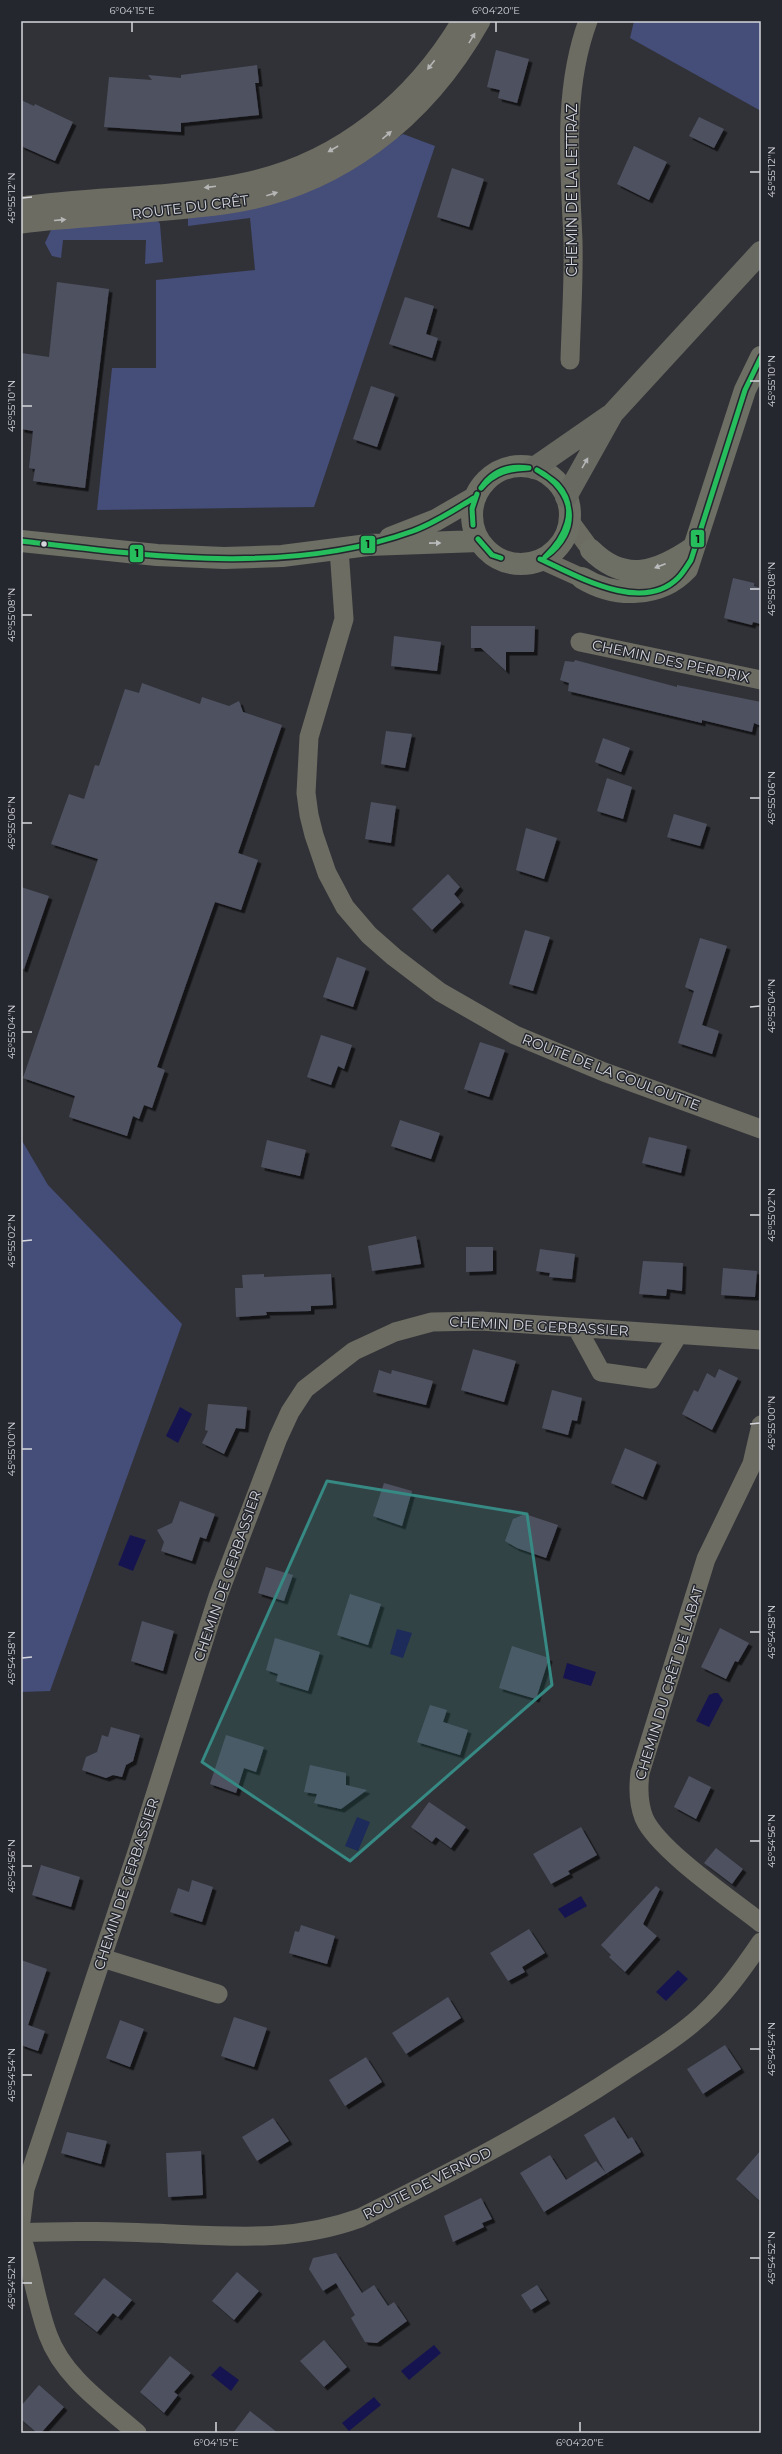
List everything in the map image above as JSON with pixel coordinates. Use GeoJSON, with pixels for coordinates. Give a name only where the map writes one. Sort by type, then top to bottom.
{"type":"FeatureCollection","features":[{"type":"Feature","properties":{"kind":"highway"},"geometry":{"type":"LineString","coordinates":[[534,468],[613,413],[761,252]]}},
{"type":"Feature","properties":{"kind":"highway"},"geometry":{"type":"LineString","coordinates":[[566,497],[613,413]]}},
{"type":"Feature","properties":{"kind":"main road"},"geometry":{"type":"LineString","coordinates":[[582,578],[601,588],[635,593],[651,591],[678,578],[687,569],[745,390],[751,374],[761,357]]}},
{"type":"Feature","properties":{"kind":"main road"},"geometry":{"type":"LineString","coordinates":[[519,466],[534,468],[547,474],[558,484],[566,497],[570,512],[568,528],[562,542],[551,554],[540,559],[520,564],[504,561],[490,553],[479,541],[472,520],[474,498],[481,485],[492,475],[505,468],[519,466]]}},
{"type":"Feature","properties":{"kind":"main road"},"geometry":{"type":"LineString","coordinates":[[21,541],[157,555],[224,558],[282,556],[368,544],[413,531],[436,520],[474,498]]}},
{"type":"Feature","properties":{"kind":"main road"},"geometry":{"type":"LineString","coordinates":[[368,544],[479,541]]}},
{"type":"Feature","properties":{"kind":"main road"},"geometry":{"type":"LineString","coordinates":[[591,550],[600,560],[615,569],[631,571],[658,567],[677,559],[694,547]]}},
{"type":"Feature","properties":{"kind":"street","name":"ROUTE DU CRÊT"},"geometry":{"type":"LineString","coordinates":[[21,206],[227,185],[267,177],[305,164],[345,142],[386,111],[423,75],[461,21]]}},
{"type":"Feature","properties":{"kind":"street","name":"ROUTE DU CRÊT"},"geometry":{"type":"LineString","coordinates":[[21,224],[223,205],[268,195],[324,174],[370,147],[408,118],[444,80],[482,21]]}},
{"type":"Feature","properties":{"kind":"street","name":"CHEMIN DE LA LETTRAZ"},"geometry":{"type":"LineString","coordinates":[[570,360],[573,242],[570,118],[577,56],[588,21]]}},
{"type":"Feature","properties":{"kind":"street"},"geometry":{"type":"LineString","coordinates":[[569,520],[591,550]]}},
{"type":"Feature","properties":{"kind":"street","name":"ROUTE DE LA COULOUTTE"},"geometry":{"type":"LineString","coordinates":[[339,549],[344,619],[309,737],[306,793],[308,815],[325,867],[345,907],[369,935],[394,957],[440,992],[515,1035],[597,1069],[761,1128]]}},
{"type":"Feature","properties":{"kind":"street"},"geometry":{"type":"LineString","coordinates":[[540,559],[582,578]]}},
{"type":"Feature","properties":{"kind":"street","name":"CHEMIN DES PERDRIX"},"geometry":{"type":"LineString","coordinates":[[580,642],[761,680]]}},
{"type":"Feature","properties":{"kind":"street","name":"CHEMIN DE GERBASSIER"},"geometry":{"type":"LineString","coordinates":[[21,2221],[25,2188],[102,1958],[218,1596],[278,1438],[290,1412],[305,1389],[354,1351],[416,1325],[453,1320],[761,1340]]}},
{"type":"Feature","properties":{"kind":"street"},"geometry":{"type":"LineString","coordinates":[[578,1328],[601,1372],[651,1379],[678,1334]]}},
{"type":"Feature","properties":{"kind":"street","name":"CHEMIN DU CRÊT DE LABAT"},"geometry":{"type":"LineString","coordinates":[[761,1425],[752,1464],[706,1559],[642,1766],[638,1785],[640,1808],[644,1819],[657,1839],[761,1923]]}},
{"type":"Feature","properties":{"kind":"street","name":"ROUTE DE VERNOD"},"geometry":{"type":"LineString","coordinates":[[21,2234],[86,2230],[274,2236],[313,2232],[360,2218],[476,2159],[528,2130],[594,2091],[671,2040],[694,2022],[716,2001],[761,1942]]}},
{"type":"Feature","properties":{"kind":"street"},"geometry":{"type":"LineString","coordinates":[[102,1958],[218,1994]]}},
{"type":"Feature","properties":{"kind":"street"},"geometry":{"type":"LineString","coordinates":[[21,2234],[31,2264],[44,2322],[54,2347],[75,2378],[137,2433]]}},
{"type":"Feature","properties":{"kind":"highlighted area"},"geometry":{"type":"Polygon","coordinates":[[[327,1481],[527,1514],[552,1685],[350,1861],[202,1762],[327,1481]]]}},
{"type":"Feature","properties":{"kind":"shaded area"},"geometry":{"type":"Polygon","coordinates":[[[634,21],[761,21],[761,111],[630,38],[634,21]]]}},
{"type":"Feature","properties":{"kind":"shaded area"},"geometry":{"type":"Polygon","coordinates":[[[403,134],[435,146],[314,507],[97,510],[112,368],[156,368],[156,280],[255,270],[250,218],[188,226],[188,214],[333,178],[403,134]]]}},
{"type":"Feature","properties":{"kind":"shaded area"},"geometry":{"type":"Polygon","coordinates":[[[155,216],[160,224],[163,262],[145,264],[146,240],[63,240],[61,258],[52,256],[45,243],[51,230],[155,216]]]}},
{"type":"Feature","properties":{"kind":"shaded area"},"geometry":{"type":"Polygon","coordinates":[[[21,1139],[48,1185],[182,1324],[50,1691],[21,1692],[21,1139]]]}},
{"type":"Feature","properties":{"kind":"shaded area"},"geometry":{"type":"Polygon","coordinates":[[[180,1407],[192,1414],[178,1443],[166,1436],[180,1407]]]}},
{"type":"Feature","properties":{"kind":"shaded area"},"geometry":{"type":"Polygon","coordinates":[[[130,1535],[146,1540],[133,1571],[118,1565],[130,1535]]]}},
{"type":"Feature","properties":{"kind":"shaded area"},"geometry":{"type":"Polygon","coordinates":[[[397,1629],[412,1633],[403,1658],[390,1654],[397,1629]]]}},
{"type":"Feature","properties":{"kind":"shaded area"},"geometry":{"type":"Polygon","coordinates":[[[567,1663],[596,1672],[591,1686],[563,1678],[567,1663]]]}},
{"type":"Feature","properties":{"kind":"shaded area"},"geometry":{"type":"Polygon","coordinates":[[[718,1693],[723,1700],[709,1727],[696,1721],[709,1695],[718,1693]]]}},
{"type":"Feature","properties":{"kind":"shaded area"},"geometry":{"type":"Polygon","coordinates":[[[357,1817],[370,1822],[358,1851],[345,1846],[357,1817]]]}},
{"type":"Feature","properties":{"kind":"shaded area"},"geometry":{"type":"Polygon","coordinates":[[[581,1896],[587,1906],[565,1918],[558,1909],[581,1896]]]}},
{"type":"Feature","properties":{"kind":"shaded area"},"geometry":{"type":"Polygon","coordinates":[[[678,1970],[688,1979],[666,2001],[656,1992],[678,1970]]]}},
{"type":"Feature","properties":{"kind":"shaded area"},"geometry":{"type":"Polygon","coordinates":[[[434,2345],[441,2353],[409,2380],[401,2371],[434,2345]]]}},
{"type":"Feature","properties":{"kind":"shaded area"},"geometry":{"type":"Polygon","coordinates":[[[220,2366],[239,2380],[231,2391],[211,2375],[220,2366]]]}},
{"type":"Feature","properties":{"kind":"shaded area"},"geometry":{"type":"Polygon","coordinates":[[[374,2397],[381,2405],[349,2431],[342,2423],[374,2397]]]}},
{"type":"Feature","properties":{"kind":"building"},"geometry":{"type":"Polygon","coordinates":[[[496,50],[529,59],[517,103],[498,98],[500,90],[487,87],[496,50]]]}},
{"type":"Feature","properties":{"kind":"building"},"geometry":{"type":"Polygon","coordinates":[[[257,65],[259,83],[255,83],[259,115],[181,123],[181,132],[104,127],[109,77],[152,80],[148,75],[181,78],[181,75],[257,65]]]}},
{"type":"Feature","properties":{"kind":"building"},"geometry":{"type":"Polygon","coordinates":[[[21,100],[34,106],[35,104],[73,122],[55,161],[21,146],[21,100]]]}},
{"type":"Feature","properties":{"kind":"building"},"geometry":{"type":"Polygon","coordinates":[[[699,117],[724,129],[714,148],[689,136],[699,117]]]}},
{"type":"Feature","properties":{"kind":"building"},"geometry":{"type":"Polygon","coordinates":[[[634,146],[667,162],[649,200],[617,184],[634,146]]]}},
{"type":"Feature","properties":{"kind":"building"},"geometry":{"type":"Polygon","coordinates":[[[452,168],[484,179],[469,227],[437,217],[452,168]]]}},
{"type":"Feature","properties":{"kind":"building"},"geometry":{"type":"Polygon","coordinates":[[[57,282],[109,289],[85,488],[33,481],[35,469],[29,468],[33,431],[21,429],[21,353],[49,357],[57,282]]]}},
{"type":"Feature","properties":{"kind":"building"},"geometry":{"type":"Polygon","coordinates":[[[405,297],[434,306],[426,334],[438,338],[432,358],[389,344],[405,297]]]}},
{"type":"Feature","properties":{"kind":"building"},"geometry":{"type":"Polygon","coordinates":[[[371,386],[395,394],[377,447],[353,439],[371,386]]]}},
{"type":"Feature","properties":{"kind":"building"},"geometry":{"type":"Polygon","coordinates":[[[733,578],[754,583],[754,586],[761,588],[761,624],[753,622],[752,625],[724,618],[733,578]]]}},
{"type":"Feature","properties":{"kind":"building"},"geometry":{"type":"Polygon","coordinates":[[[471,626],[535,626],[534,652],[506,652],[506,671],[481,648],[471,648],[471,626]]]}},
{"type":"Feature","properties":{"kind":"building"},"geometry":{"type":"Polygon","coordinates":[[[394,636],[441,642],[437,671],[391,666],[394,636]]]}},
{"type":"Feature","properties":{"kind":"building"},"geometry":{"type":"Polygon","coordinates":[[[575,660],[677,687],[677,685],[761,702],[761,726],[754,723],[752,732],[702,720],[702,723],[568,691],[569,683],[560,680],[565,661],[574,662],[575,660]]]}},
{"type":"Feature","properties":{"kind":"building"},"geometry":{"type":"Polygon","coordinates":[[[142,683],[200,704],[202,697],[229,706],[239,701],[243,712],[282,725],[238,853],[258,860],[241,910],[215,902],[157,1067],[165,1070],[152,1108],[144,1105],[139,1119],[133,1116],[127,1136],[69,1117],[75,1096],[23,1078],[98,859],[51,844],[69,794],[84,799],[95,765],[99,766],[125,689],[139,693],[142,683]]]}},
{"type":"Feature","properties":{"kind":"building"},"geometry":{"type":"Polygon","coordinates":[[[386,731],[412,734],[405,768],[381,764],[386,731]]]}},
{"type":"Feature","properties":{"kind":"building"},"geometry":{"type":"Polygon","coordinates":[[[603,738],[630,748],[621,772],[595,762],[603,738]]]}},
{"type":"Feature","properties":{"kind":"building"},"geometry":{"type":"Polygon","coordinates":[[[607,778],[632,787],[623,819],[597,811],[607,778]]]}},
{"type":"Feature","properties":{"kind":"building"},"geometry":{"type":"Polygon","coordinates":[[[371,802],[396,806],[391,843],[365,839],[371,802]]]}},
{"type":"Feature","properties":{"kind":"building"},"geometry":{"type":"Polygon","coordinates":[[[674,814],[707,824],[700,846],[667,837],[674,814]]]}},
{"type":"Feature","properties":{"kind":"building"},"geometry":{"type":"Polygon","coordinates":[[[526,828],[557,838],[544,879],[516,870],[526,828]]]}},
{"type":"Feature","properties":{"kind":"building"},"geometry":{"type":"Polygon","coordinates":[[[448,874],[460,887],[454,894],[461,902],[432,930],[412,909],[448,874]]]}},
{"type":"Feature","properties":{"kind":"building"},"geometry":{"type":"Polygon","coordinates":[[[21,887],[49,896],[24,969],[21,968],[21,887]]]}},
{"type":"Feature","properties":{"kind":"building"},"geometry":{"type":"Polygon","coordinates":[[[525,930],[550,937],[533,991],[509,984],[525,930]]]}},
{"type":"Feature","properties":{"kind":"building"},"geometry":{"type":"Polygon","coordinates":[[[700,938],[727,946],[702,1025],[719,1031],[712,1054],[678,1043],[694,991],[685,987],[700,938]]]}},
{"type":"Feature","properties":{"kind":"building"},"geometry":{"type":"Polygon","coordinates":[[[337,957],[366,968],[353,1007],[323,997],[337,957]]]}},
{"type":"Feature","properties":{"kind":"building"},"geometry":{"type":"Polygon","coordinates":[[[321,1035],[352,1045],[344,1069],[338,1066],[331,1085],[307,1077],[321,1035]]]}},
{"type":"Feature","properties":{"kind":"building"},"geometry":{"type":"Polygon","coordinates":[[[480,1042],[505,1050],[489,1097],[464,1089],[480,1042]]]}},
{"type":"Feature","properties":{"kind":"building"},"geometry":{"type":"Polygon","coordinates":[[[400,1120],[440,1133],[431,1159],[391,1146],[400,1120]]]}},
{"type":"Feature","properties":{"kind":"building"},"geometry":{"type":"Polygon","coordinates":[[[649,1137],[687,1146],[681,1173],[642,1163],[649,1137]]]}},
{"type":"Feature","properties":{"kind":"building"},"geometry":{"type":"Polygon","coordinates":[[[267,1140],[306,1150],[300,1176],[261,1167],[267,1140]]]}},
{"type":"Feature","properties":{"kind":"building"},"geometry":{"type":"Polygon","coordinates":[[[416,1236],[421,1264],[372,1271],[368,1246],[416,1236]]]}},
{"type":"Feature","properties":{"kind":"building"},"geometry":{"type":"Polygon","coordinates":[[[466,1247],[493,1247],[493,1271],[466,1272],[466,1247]]]}},
{"type":"Feature","properties":{"kind":"building"},"geometry":{"type":"Polygon","coordinates":[[[540,1249],[575,1254],[572,1279],[549,1277],[550,1273],[536,1271],[540,1249]]]}},
{"type":"Feature","properties":{"kind":"building"},"geometry":{"type":"Polygon","coordinates":[[[643,1261],[683,1263],[682,1291],[667,1289],[666,1296],[639,1294],[643,1261]]]}},
{"type":"Feature","properties":{"kind":"building"},"geometry":{"type":"Polygon","coordinates":[[[723,1268],[757,1271],[755,1297],[721,1295],[723,1268]]]}},
{"type":"Feature","properties":{"kind":"building"},"geometry":{"type":"Polygon","coordinates":[[[264,1274],[264,1277],[331,1274],[333,1305],[311,1306],[311,1311],[266,1312],[267,1315],[236,1317],[235,1288],[243,1288],[242,1275],[264,1274]]]}},
{"type":"Feature","properties":{"kind":"building"},"geometry":{"type":"Polygon","coordinates":[[[473,1349],[516,1361],[504,1402],[461,1390],[473,1349]]]}},
{"type":"Feature","properties":{"kind":"building"},"geometry":{"type":"Polygon","coordinates":[[[719,1369],[738,1378],[712,1430],[682,1414],[694,1390],[698,1392],[707,1373],[715,1378],[719,1369]]]}},
{"type":"Feature","properties":{"kind":"building"},"geometry":{"type":"Polygon","coordinates":[[[379,1370],[391,1374],[392,1370],[433,1381],[426,1405],[373,1392],[379,1370]]]}},
{"type":"Feature","properties":{"kind":"building"},"geometry":{"type":"Polygon","coordinates":[[[552,1390],[582,1398],[577,1421],[572,1420],[568,1435],[542,1428],[552,1390]]]}},
{"type":"Feature","properties":{"kind":"building"},"geometry":{"type":"Polygon","coordinates":[[[208,1404],[247,1407],[245,1429],[236,1428],[224,1454],[202,1443],[208,1431],[205,1430],[208,1404]]]}},
{"type":"Feature","properties":{"kind":"building"},"geometry":{"type":"Polygon","coordinates":[[[625,1448],[657,1462],[643,1497],[611,1483],[625,1448]]]}},
{"type":"Feature","properties":{"kind":"building"},"geometry":{"type":"Polygon","coordinates":[[[384,1483],[412,1491],[402,1526],[373,1516],[384,1483]]]}},
{"type":"Feature","properties":{"kind":"building"},"geometry":{"type":"Polygon","coordinates":[[[180,1501],[215,1514],[206,1539],[200,1537],[192,1561],[161,1551],[164,1542],[157,1530],[172,1523],[180,1501]]]}},
{"type":"Feature","properties":{"kind":"building"},"geometry":{"type":"Polygon","coordinates":[[[525,1514],[558,1525],[546,1558],[517,1548],[505,1541],[513,1519],[525,1514]]]}},
{"type":"Feature","properties":{"kind":"building"},"geometry":{"type":"Polygon","coordinates":[[[266,1567],[293,1575],[284,1601],[258,1593],[266,1567]]]}},
{"type":"Feature","properties":{"kind":"building"},"geometry":{"type":"Polygon","coordinates":[[[350,1594],[381,1604],[368,1645],[337,1635],[350,1594]]]}},
{"type":"Feature","properties":{"kind":"building"},"geometry":{"type":"Polygon","coordinates":[[[142,1621],[174,1631],[163,1671],[131,1661],[142,1621]]]}},
{"type":"Feature","properties":{"kind":"building"},"geometry":{"type":"Polygon","coordinates":[[[720,1628],[749,1643],[738,1662],[735,1661],[726,1679],[701,1667],[720,1628]]]}},
{"type":"Feature","properties":{"kind":"building"},"geometry":{"type":"Polygon","coordinates":[[[275,1638],[320,1652],[308,1691],[276,1681],[278,1674],[266,1670],[275,1638]]]}},
{"type":"Feature","properties":{"kind":"building"},"geometry":{"type":"Polygon","coordinates":[[[512,1646],[549,1658],[536,1699],[499,1688],[512,1646]]]}},
{"type":"Feature","properties":{"kind":"building"},"geometry":{"type":"Polygon","coordinates":[[[430,1705],[447,1710],[443,1722],[468,1730],[460,1755],[417,1742],[430,1705]]]}},
{"type":"Feature","properties":{"kind":"building"},"geometry":{"type":"Polygon","coordinates":[[[111,1727],[140,1735],[133,1761],[126,1765],[122,1777],[113,1775],[106,1778],[82,1770],[86,1757],[97,1752],[102,1735],[108,1737],[111,1727]]]}},
{"type":"Feature","properties":{"kind":"building"},"geometry":{"type":"Polygon","coordinates":[[[226,1735],[264,1747],[256,1772],[244,1768],[236,1793],[210,1784],[226,1735]]]}},
{"type":"Feature","properties":{"kind":"building"},"geometry":{"type":"Polygon","coordinates":[[[310,1765],[346,1773],[346,1785],[367,1790],[341,1809],[314,1803],[317,1794],[304,1792],[310,1765]]]}},
{"type":"Feature","properties":{"kind":"building"},"geometry":{"type":"Polygon","coordinates":[[[689,1776],[711,1787],[696,1819],[674,1807],[689,1776]]]}},
{"type":"Feature","properties":{"kind":"building"},"geometry":{"type":"Polygon","coordinates":[[[429,1802],[466,1827],[451,1848],[436,1837],[432,1842],[411,1827],[429,1802]]]}},
{"type":"Feature","properties":{"kind":"building"},"geometry":{"type":"Polygon","coordinates":[[[581,1827],[597,1855],[568,1871],[570,1874],[551,1884],[533,1854],[581,1827]]]}},
{"type":"Feature","properties":{"kind":"building"},"geometry":{"type":"Polygon","coordinates":[[[716,1848],[743,1869],[732,1884],[704,1863],[716,1848]]]}},
{"type":"Feature","properties":{"kind":"building"},"geometry":{"type":"Polygon","coordinates":[[[41,1865],[80,1877],[71,1907],[32,1895],[41,1865]]]}},
{"type":"Feature","properties":{"kind":"building"},"geometry":{"type":"Polygon","coordinates":[[[192,1880],[213,1887],[202,1922],[170,1912],[178,1888],[189,1892],[192,1880]]]}},
{"type":"Feature","properties":{"kind":"building"},"geometry":{"type":"Polygon","coordinates":[[[656,1886],[660,1889],[643,1924],[657,1936],[625,1972],[609,1957],[611,1955],[601,1945],[656,1886]]]}},
{"type":"Feature","properties":{"kind":"building"},"geometry":{"type":"Polygon","coordinates":[[[301,1925],[335,1936],[327,1964],[289,1953],[295,1931],[299,1932],[301,1925]]]}},
{"type":"Feature","properties":{"kind":"building"},"geometry":{"type":"Polygon","coordinates":[[[529,1929],[545,1953],[522,1967],[525,1972],[508,1981],[490,1953],[529,1929]]]}},
{"type":"Feature","properties":{"kind":"building"},"geometry":{"type":"Polygon","coordinates":[[[21,1960],[47,1969],[28,2025],[45,2031],[38,2051],[21,2045],[21,1960]]]}},
{"type":"Feature","properties":{"kind":"building"},"geometry":{"type":"Polygon","coordinates":[[[448,1997],[461,2018],[406,2054],[392,2033],[448,1997]]]}},
{"type":"Feature","properties":{"kind":"building"},"geometry":{"type":"Polygon","coordinates":[[[234,2017],[267,2028],[254,2067],[221,2056],[234,2017]]]}},
{"type":"Feature","properties":{"kind":"building"},"geometry":{"type":"Polygon","coordinates":[[[120,2020],[144,2029],[130,2067],[106,2058],[120,2020]]]}},
{"type":"Feature","properties":{"kind":"building"},"geometry":{"type":"Polygon","coordinates":[[[725,2045],[741,2069],[703,2094],[687,2069],[725,2045]]]}},
{"type":"Feature","properties":{"kind":"building"},"geometry":{"type":"Polygon","coordinates":[[[366,2057],[382,2082],[345,2106],[329,2080],[366,2057]]]}},
{"type":"Feature","properties":{"kind":"building"},"geometry":{"type":"Polygon","coordinates":[[[614,2117],[628,2139],[632,2137],[641,2152],[544,2212],[520,2173],[550,2155],[566,2180],[596,2161],[606,2173],[584,2135],[614,2117]]]}},
{"type":"Feature","properties":{"kind":"building"},"geometry":{"type":"Polygon","coordinates":[[[273,2118],[289,2141],[257,2161],[242,2137],[273,2118]]]}},
{"type":"Feature","properties":{"kind":"building"},"geometry":{"type":"Polygon","coordinates":[[[67,2132],[107,2141],[101,2164],[61,2153],[67,2132]]]}},
{"type":"Feature","properties":{"kind":"building"},"geometry":{"type":"Polygon","coordinates":[[[761,2150],[761,2202],[736,2179],[761,2150]]]}},
{"type":"Feature","properties":{"kind":"building"},"geometry":{"type":"Polygon","coordinates":[[[201,2151],[203,2195],[168,2197],[166,2153],[201,2151]]]}},
{"type":"Feature","properties":{"kind":"building"},"geometry":{"type":"Polygon","coordinates":[[[481,2198],[492,2219],[482,2223],[484,2227],[453,2242],[444,2216],[481,2198]]]}},
{"type":"Feature","properties":{"kind":"building"},"geometry":{"type":"Polygon","coordinates":[[[336,2253],[362,2293],[374,2285],[388,2306],[394,2302],[407,2321],[377,2343],[365,2342],[351,2318],[355,2315],[336,2283],[323,2291],[309,2269],[313,2258],[336,2253]]]}},
{"type":"Feature","properties":{"kind":"building"},"geometry":{"type":"Polygon","coordinates":[[[237,2272],[259,2291],[234,2320],[212,2301],[237,2272]]]}},
{"type":"Feature","properties":{"kind":"building"},"geometry":{"type":"Polygon","coordinates":[[[104,2278],[132,2300],[118,2317],[113,2313],[97,2332],[74,2314],[104,2278]]]}},
{"type":"Feature","properties":{"kind":"building"},"geometry":{"type":"Polygon","coordinates":[[[537,2285],[547,2300],[531,2310],[521,2295],[537,2285]]]}},
{"type":"Feature","properties":{"kind":"building"},"geometry":{"type":"Polygon","coordinates":[[[324,2340],[347,2367],[324,2387],[300,2361],[324,2340]]]}},
{"type":"Feature","properties":{"kind":"building"},"geometry":{"type":"Polygon","coordinates":[[[170,2356],[191,2373],[174,2392],[178,2395],[164,2413],[140,2392],[170,2356]]]}},
{"type":"Feature","properties":{"kind":"building"},"geometry":{"type":"Polygon","coordinates":[[[39,2385],[64,2407],[41,2433],[37,2433],[21,2419],[21,2406],[39,2385]]]}},
{"type":"Feature","properties":{"kind":"building"},"geometry":{"type":"Polygon","coordinates":[[[250,2411],[278,2433],[233,2433],[250,2411]]]}},
{"type":"Feature","properties":{"kind":"transit line","name":"1"},"geometry":{"type":"LineString","coordinates":[[540,559],[590,582],[628,592],[646,593],[663,588],[678,578],[691,560],[745,390],[761,357]]}},
{"type":"Feature","properties":{"kind":"transit line","name":"1"},"geometry":{"type":"LineString","coordinates":[[481,488],[490,477],[502,470],[515,467],[529,468]]}},
{"type":"Feature","properties":{"kind":"transit line","name":"1"},"geometry":{"type":"LineString","coordinates":[[481,488],[491,478],[502,472],[529,468]]}},
{"type":"Feature","properties":{"kind":"transit line","name":"1"},"geometry":{"type":"LineString","coordinates":[[537,470],[550,478],[559,488],[566,499],[569,511],[569,523],[565,535],[557,547],[545,557]]}},
{"type":"Feature","properties":{"kind":"transit line","name":"1"},"geometry":{"type":"LineString","coordinates":[[537,470],[557,484],[568,503],[569,513],[564,532],[559,541],[545,557]]}},
{"type":"Feature","properties":{"kind":"transit line","name":"1"},"geometry":{"type":"LineString","coordinates":[[473,525],[472,509],[477,494]]}},
{"type":"Feature","properties":{"kind":"transit line","name":"1"},"geometry":{"type":"LineString","coordinates":[[473,525],[472,508],[477,494]]}},
{"type":"Feature","properties":{"kind":"transit line","name":"1"},"geometry":{"type":"LineString","coordinates":[[21,541],[168,556],[268,558],[317,554],[366,545],[413,531],[437,520],[474,498]]}},
{"type":"Feature","properties":{"kind":"transit line","name":"1"},"geometry":{"type":"LineString","coordinates":[[478,539],[492,555],[501,558]]}}]}
